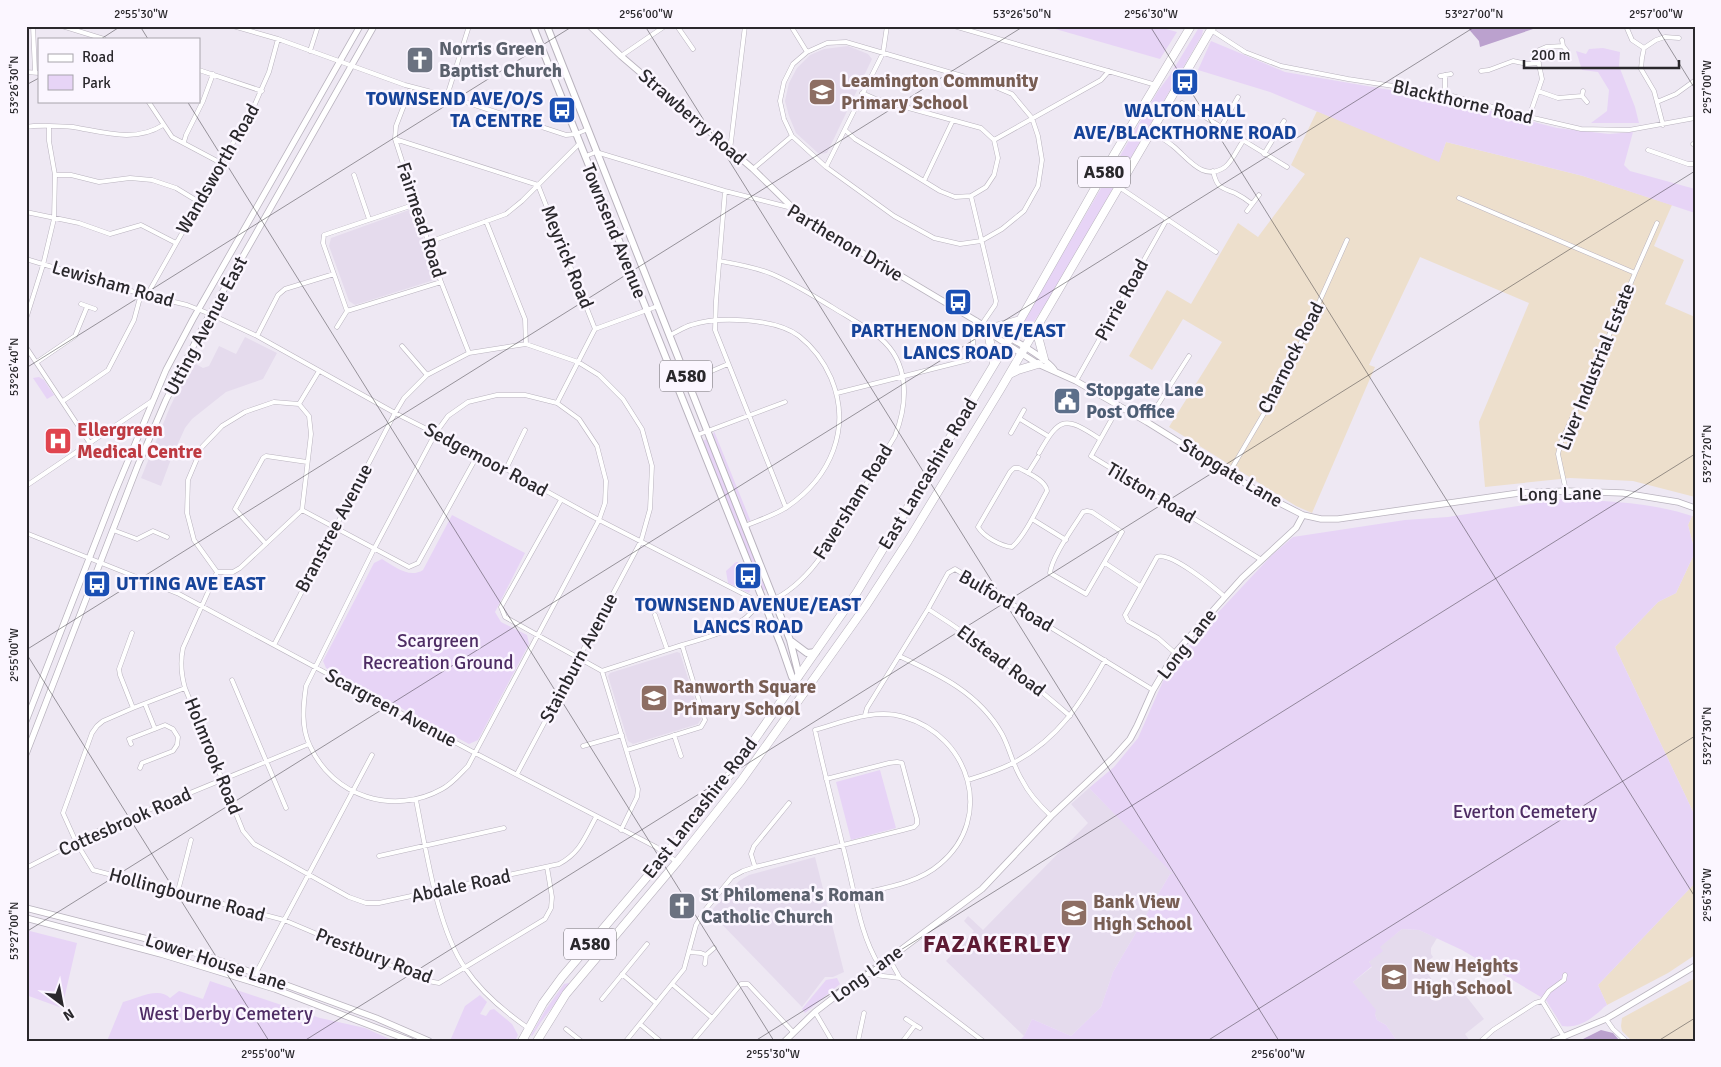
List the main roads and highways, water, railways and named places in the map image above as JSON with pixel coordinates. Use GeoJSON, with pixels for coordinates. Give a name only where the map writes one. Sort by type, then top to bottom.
{"type":"FeatureCollection","features":[{"type":"Feature","properties":{"kind":"highway","name":"A580"},"geometry":{"type":"LineString","coordinates":[[1020,320],[1190,26]]}},
{"type":"Feature","properties":{"kind":"highway","name":"A580"},"geometry":{"type":"LineString","coordinates":[[1036,329],[1210,28]]}},
{"type":"Feature","properties":{"kind":"highway"},"geometry":{"type":"LineString","coordinates":[[994,363],[984,326],[1020,320]]}},
{"type":"Feature","properties":{"kind":"highway","name":"East Lancashire Road"},"geometry":{"type":"LineString","coordinates":[[522,1041],[543,1003],[562,977],[666,854],[732,772],[799,680],[894,532],[1020,320]]}},
{"type":"Feature","properties":{"kind":"highway"},"geometry":{"type":"LineString","coordinates":[[1010,374],[1041,362],[1036,329]]}},
{"type":"Feature","properties":{"kind":"highway","name":"East Lancashire Road"},"geometry":{"type":"LineString","coordinates":[[537,1041],[552,1015],[578,980],[677,862],[741,781],[865,607],[908,541],[1036,329]]}},
{"type":"Feature","properties":{"kind":"highway"},"geometry":{"type":"LineString","coordinates":[[799,680],[814,678]]}},
{"type":"Feature","properties":{"kind":"highway","name":"A580"},"geometry":{"type":"LineString","coordinates":[[799,680],[802,696]]}},
{"type":"Feature","properties":{"kind":"highway"},"geometry":{"type":"LineString","coordinates":[[531,1041],[536,1031],[552,1015]]}},
{"type":"Feature","properties":{"kind":"main road","name":"Townsend Avenue"},"geometry":{"type":"LineString","coordinates":[[533,26],[792,677],[799,680]]}},
{"type":"Feature","properties":{"kind":"main road","name":"Townsend Avenue"},"geometry":{"type":"LineString","coordinates":[[546,26],[746,526],[790,640],[799,680]]}},
{"type":"Feature","properties":{"kind":"main road"},"geometry":{"type":"LineString","coordinates":[[790,640],[806,653],[817,652]]}},
{"type":"Feature","properties":{"kind":"place","name":"Norris Green Baptist Church"},"geometry":{"type":"Point","coordinates":[420,60]}},
{"type":"Feature","properties":{"kind":"place","name":"WALTON HALL AVE/BLACKTHORNE ROAD"},"geometry":{"type":"Point","coordinates":[1185,82]}},
{"type":"Feature","properties":{"kind":"place","name":"Leamington Community Primary School"},"geometry":{"type":"Point","coordinates":[822,92]}},
{"type":"Feature","properties":{"kind":"place","name":"TOWNSEND AVE/O/S TA CENTRE"},"geometry":{"type":"Point","coordinates":[562,110]}},
{"type":"Feature","properties":{"kind":"place","name":"PARTHENON DRIVE/EAST LANCS ROAD"},"geometry":{"type":"Point","coordinates":[958,302]}},
{"type":"Feature","properties":{"kind":"place","name":"Stopgate Lane Post Office"},"geometry":{"type":"Point","coordinates":[1067,401]}},
{"type":"Feature","properties":{"kind":"place","name":"Ellergreen Medical Centre"},"geometry":{"type":"Point","coordinates":[58,441]}},
{"type":"Feature","properties":{"kind":"place","name":"TOWNSEND AVENUE/EAST LANCS ROAD"},"geometry":{"type":"Point","coordinates":[748,576]}},
{"type":"Feature","properties":{"kind":"place","name":"UTTING AVE EAST"},"geometry":{"type":"Point","coordinates":[97,584]}},
{"type":"Feature","properties":{"kind":"place","name":"Ranworth Square Primary School"},"geometry":{"type":"Point","coordinates":[654,698]}},
{"type":"Feature","properties":{"kind":"place","name":"St Philomena's Roman Catholic Church"},"geometry":{"type":"Point","coordinates":[682,906]}},
{"type":"Feature","properties":{"kind":"place","name":"Bank View High School"},"geometry":{"type":"Point","coordinates":[1074,913]}},
{"type":"Feature","properties":{"kind":"place","name":"New Heights High School"},"geometry":{"type":"Point","coordinates":[1394,977]}},
{"type":"Feature","properties":{"kind":"district","name":"FAZAKERLEY"},"geometry":{"type":"Point","coordinates":[997,944]}},
{"type":"Feature","properties":{"kind":"park label","name":"Scargreen Recreation Ground"},"geometry":{"type":"Point","coordinates":[438,652]}},
{"type":"Feature","properties":{"kind":"park label","name":"Everton Cemetery"},"geometry":{"type":"Point","coordinates":[1525,812]}},
{"type":"Feature","properties":{"kind":"park label","name":"West Derby Cemetery"},"geometry":{"type":"Point","coordinates":[226,1014]}}]}
